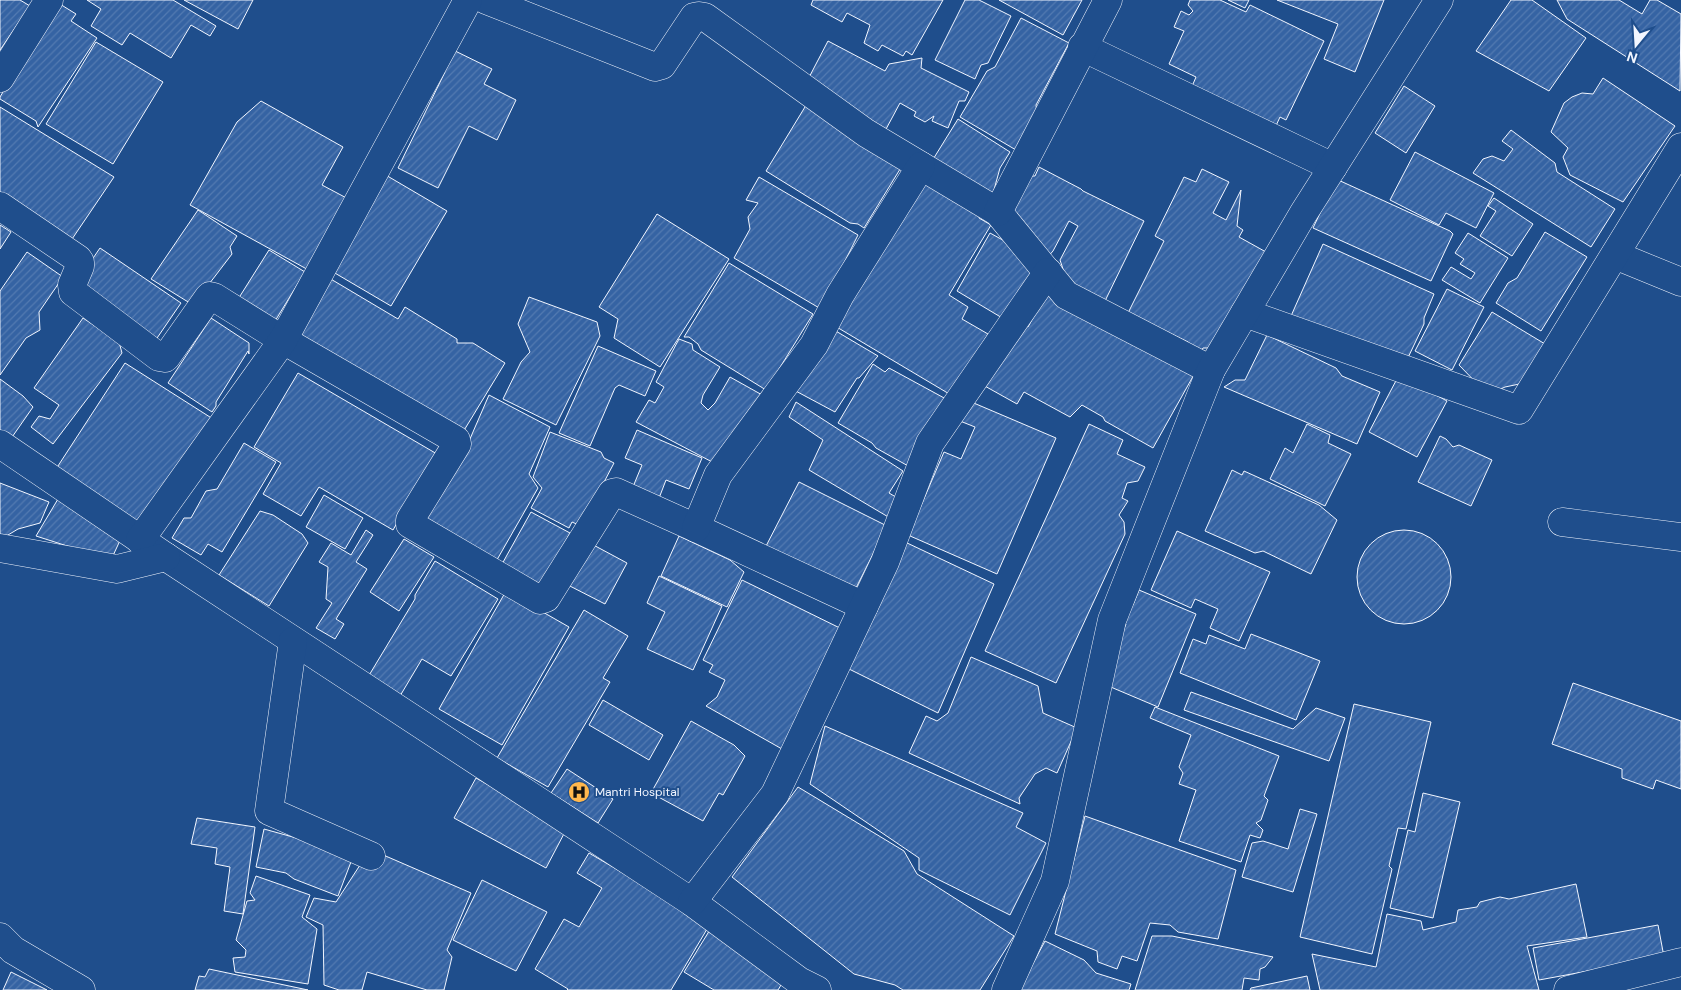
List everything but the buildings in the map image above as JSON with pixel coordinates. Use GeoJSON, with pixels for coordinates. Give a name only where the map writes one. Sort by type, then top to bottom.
{"type":"FeatureCollection","features":[{"type":"Feature","properties":{"kind":"street"},"geometry":{"type":"LineString","coordinates":[[140,540],[283,340],[423,86],[468,0]]}},
{"type":"Feature","properties":{"kind":"street"},"geometry":{"type":"LineString","coordinates":[[486,0],[655,67],[662,65],[694,18],[699,16],[705,17],[866,133],[998,212],[1066,295],[1211,370]]}},
{"type":"Feature","properties":{"kind":"street"},"geometry":{"type":"LineString","coordinates":[[998,212],[1108,0]]}},
{"type":"Feature","properties":{"kind":"street"},"geometry":{"type":"LineString","coordinates":[[1006,990],[1055,881],[1112,620],[1211,370],[1333,167],[1439,0]]}},
{"type":"Feature","properties":{"kind":"street"},"geometry":{"type":"LineString","coordinates":[[0,78],[43,2]]}},
{"type":"Feature","properties":{"kind":"street"},"geometry":{"type":"LineString","coordinates":[[1082,48],[1333,167]]}},
{"type":"Feature","properties":{"kind":"street"},"geometry":{"type":"LineString","coordinates":[[1245,313],[1519,410],[1681,147]]}},
{"type":"Feature","properties":{"kind":"street"},"geometry":{"type":"LineString","coordinates":[[696,528],[718,476],[814,345],[840,295],[921,166]]}},
{"type":"Feature","properties":{"kind":"street"},"geometry":{"type":"LineString","coordinates":[[0,206],[78,260],[80,266],[72,285],[73,292],[162,358],[167,356],[210,296],[217,298],[283,340],[456,440],[457,444],[410,520],[410,523],[540,600],[546,598],[613,492],[696,528],[864,606]]}},
{"type":"Feature","properties":{"kind":"street"},"geometry":{"type":"LineString","coordinates":[[1615,255],[1681,282]]}},
{"type":"Feature","properties":{"kind":"street"},"geometry":{"type":"LineString","coordinates":[[692,902],[776,794],[885,562],[930,443],[1048,272]]}},
{"type":"Feature","properties":{"kind":"street"},"geometry":{"type":"LineString","coordinates":[[0,444],[140,540],[692,902],[803,987]]}},
{"type":"Feature","properties":{"kind":"street"},"geometry":{"type":"LineString","coordinates":[[1562,522],[1681,538]]}},
{"type":"Feature","properties":{"kind":"street"},"geometry":{"type":"LineString","coordinates":[[0,548],[117,568],[166,557]]}},
{"type":"Feature","properties":{"kind":"street"},"geometry":{"type":"LineString","coordinates":[[293,641],[269,811],[371,856]]}},
{"type":"Feature","properties":{"kind":"street"},"geometry":{"type":"LineString","coordinates":[[0,936],[14,950],[81,990]]}},
{"type":"Feature","properties":{"kind":"street"},"geometry":{"type":"LineString","coordinates":[[1568,990],[1681,962]]}},
{"type":"Feature","properties":{"kind":"place","name":"Mantri Hospital"},"geometry":{"type":"Point","coordinates":[579,792]}}]}
